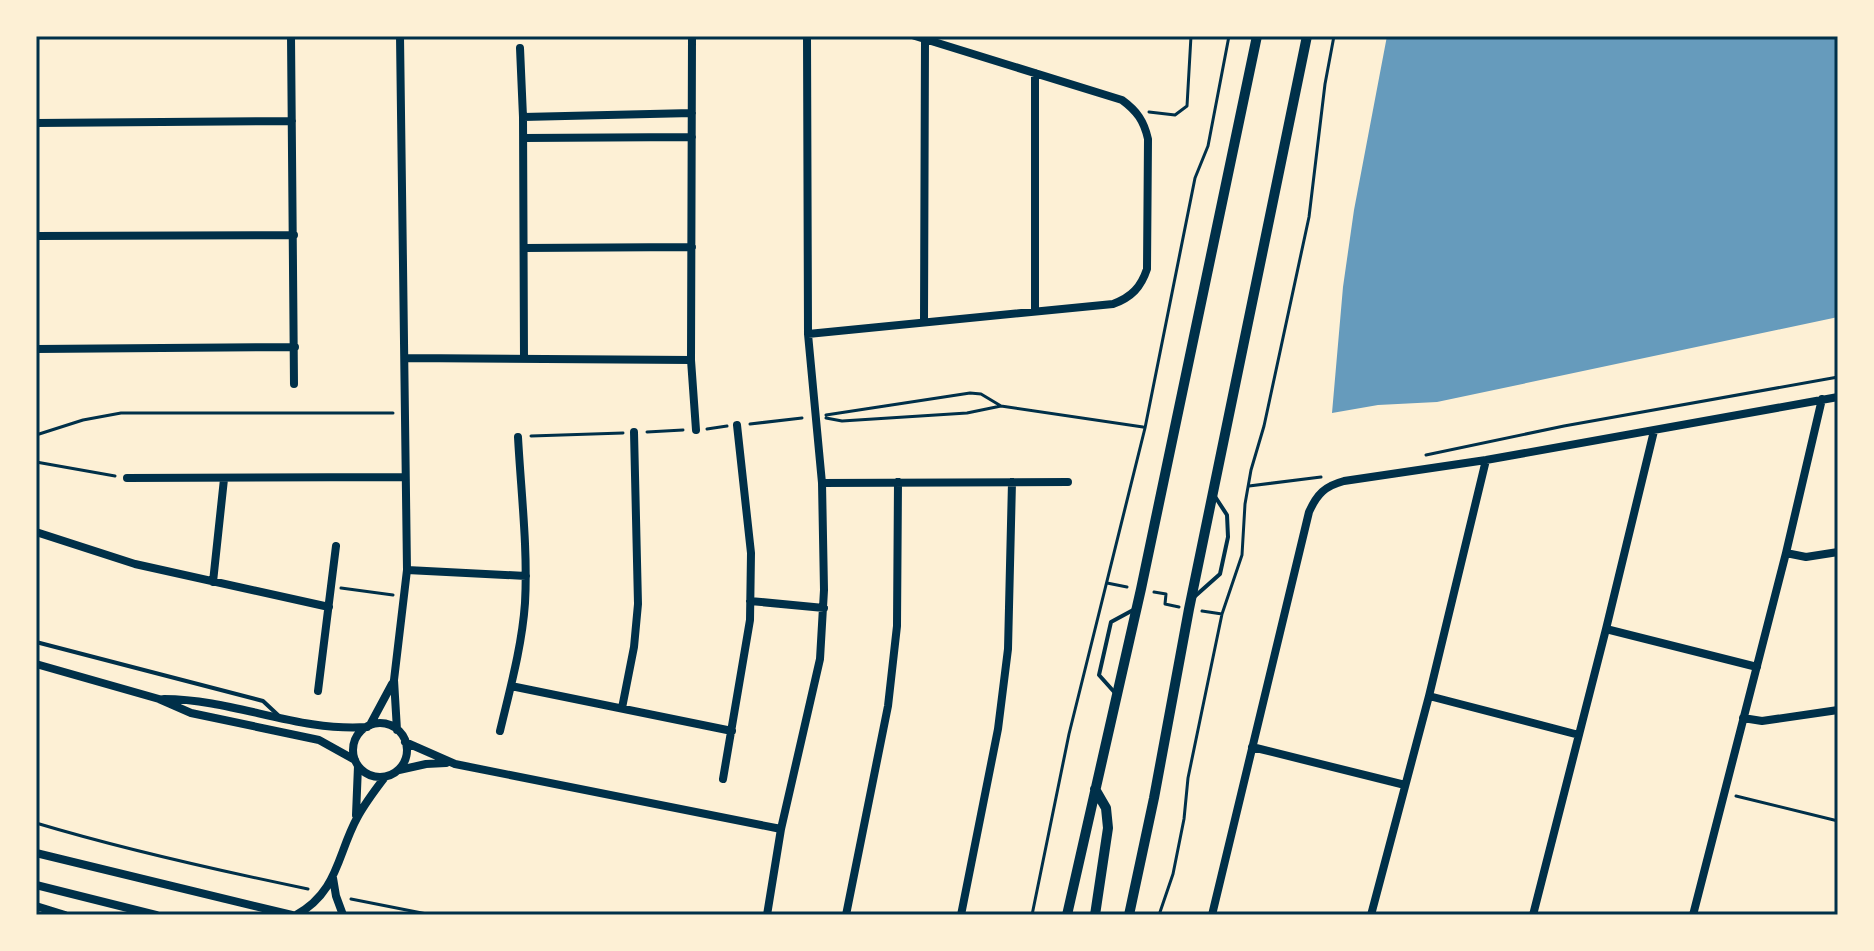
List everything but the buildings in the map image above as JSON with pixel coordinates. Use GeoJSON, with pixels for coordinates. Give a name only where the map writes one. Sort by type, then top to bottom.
{"type":"FeatureCollection","features":[{"type":"Feature","properties":{"kind":"street"},"geometry":{"type":"LineString","coordinates":[[291,36],[294,384]]}},
{"type":"Feature","properties":{"kind":"street"},"geometry":{"type":"LineString","coordinates":[[397,730],[394,680],[407,570],[400,36]]}},
{"type":"Feature","properties":{"kind":"street"},"geometry":{"type":"LineString","coordinates":[[692,36],[691,360],[696,430]]}},
{"type":"Feature","properties":{"kind":"street"},"geometry":{"type":"LineString","coordinates":[[767,915],[781,829],[820,659],[824,608],[822,483],[808,334],[807,36]]}},
{"type":"Feature","properties":{"kind":"street"},"geometry":{"type":"LineString","coordinates":[[808,334],[1113,304],[1125,299],[1143,282],[1147,269],[1148,139],[1144,123],[1134,108],[1122,100],[915,36]]}},
{"type":"Feature","properties":{"kind":"street"},"geometry":{"type":"LineString","coordinates":[[1067,915],[1141,589],[1257,36]]}},
{"type":"Feature","properties":{"kind":"street"},"geometry":{"type":"LineString","coordinates":[[1129,915],[1307,36]]}},
{"type":"Feature","properties":{"kind":"street"},"geometry":{"type":"LineString","coordinates":[[924,322],[925,39]]}},
{"type":"Feature","properties":{"kind":"street"},"geometry":{"type":"LineString","coordinates":[[520,48],[524,138],[524,359]]}},
{"type":"Feature","properties":{"kind":"street"},"geometry":{"type":"LineString","coordinates":[[1035,73],[1035,311]]}},
{"type":"Feature","properties":{"kind":"street"},"geometry":{"type":"LineString","coordinates":[[523,117],[692,113]]}},
{"type":"Feature","properties":{"kind":"street"},"geometry":{"type":"LineString","coordinates":[[36,123],[292,121]]}},
{"type":"Feature","properties":{"kind":"street"},"geometry":{"type":"LineString","coordinates":[[524,138],[692,137]]}},
{"type":"Feature","properties":{"kind":"street"},"geometry":{"type":"LineString","coordinates":[[36,236],[294,235]]}},
{"type":"Feature","properties":{"kind":"street"},"geometry":{"type":"LineString","coordinates":[[524,248],[692,247]]}},
{"type":"Feature","properties":{"kind":"street"},"geometry":{"type":"LineString","coordinates":[[36,349],[295,347]]}},
{"type":"Feature","properties":{"kind":"street"},"geometry":{"type":"LineString","coordinates":[[405,358],[691,360]]}},
{"type":"Feature","properties":{"kind":"street"},"geometry":{"type":"LineString","coordinates":[[1212,915],[1315,499],[1331,485],[1838,397]]}},
{"type":"Feature","properties":{"kind":"street"},"geometry":{"type":"LineString","coordinates":[[1693,915],[1786,553],[1822,399]]}},
{"type":"Feature","properties":{"kind":"street"},"geometry":{"type":"LineString","coordinates":[[723,779],[743,668],[750,601],[751,553],[737,425]]}},
{"type":"Feature","properties":{"kind":"street"},"geometry":{"type":"LineString","coordinates":[[1533,915],[1654,431]]}},
{"type":"Feature","properties":{"kind":"street"},"geometry":{"type":"LineString","coordinates":[[622,708],[634,647],[638,604],[634,432]]}},
{"type":"Feature","properties":{"kind":"street"},"geometry":{"type":"LineString","coordinates":[[500,731],[522,633],[526,576],[518,437]]}},
{"type":"Feature","properties":{"kind":"street"},"geometry":{"type":"LineString","coordinates":[[1371,915],[1429,696],[1486,460]]}},
{"type":"Feature","properties":{"kind":"street"},"geometry":{"type":"LineString","coordinates":[[127,478],[405,477]]}},
{"type":"Feature","properties":{"kind":"street"},"geometry":{"type":"LineString","coordinates":[[213,582],[224,479]]}},
{"type":"Feature","properties":{"kind":"street"},"geometry":{"type":"LineString","coordinates":[[846,915],[888,706],[897,626],[898,482]]}},
{"type":"Feature","properties":{"kind":"street"},"geometry":{"type":"LineString","coordinates":[[961,915],[998,729],[1008,649],[1012,482]]}},
{"type":"Feature","properties":{"kind":"street"},"geometry":{"type":"LineString","coordinates":[[822,483],[1068,482]]}},
{"type":"Feature","properties":{"kind":"street"},"geometry":{"type":"LineString","coordinates":[[36,532],[135,564],[329,607]]}},
{"type":"Feature","properties":{"kind":"street"},"geometry":{"type":"LineString","coordinates":[[318,691],[336,546]]}},
{"type":"Feature","properties":{"kind":"street"},"geometry":{"type":"LineString","coordinates":[[1786,553],[1806,557],[1838,552]]}},
{"type":"Feature","properties":{"kind":"street"},"geometry":{"type":"LineString","coordinates":[[407,570],[526,576]]}},
{"type":"Feature","properties":{"kind":"street"},"geometry":{"type":"LineString","coordinates":[[750,601],[824,608]]}},
{"type":"Feature","properties":{"kind":"street"},"geometry":{"type":"LineString","coordinates":[[1606,629],[1757,667]]}},
{"type":"Feature","properties":{"kind":"street"},"geometry":{"type":"LineString","coordinates":[[36,664],[159,699],[208,717],[319,740],[356,763],[370,776],[385,777]]}},
{"type":"Feature","properties":{"kind":"street"},"geometry":{"type":"LineString","coordinates":[[356,820],[354,744],[361,731],[369,726],[394,680]]}},
{"type":"Feature","properties":{"kind":"street"},"geometry":{"type":"LineString","coordinates":[[511,686],[732,731]]}},
{"type":"Feature","properties":{"kind":"street"},"geometry":{"type":"LineString","coordinates":[[1429,696],[1579,735]]}},
{"type":"Feature","properties":{"kind":"street"},"geometry":{"type":"LineString","coordinates":[[159,699],[195,700],[331,728],[381,724],[402,734],[406,757],[399,770]]}},
{"type":"Feature","properties":{"kind":"street"},"geometry":{"type":"LineString","coordinates":[[1743,718],[1762,721],[1838,710]]}},
{"type":"Feature","properties":{"kind":"street"},"geometry":{"type":"LineString","coordinates":[[405,742],[455,764]]}},
{"type":"Feature","properties":{"kind":"street"},"geometry":{"type":"LineString","coordinates":[[1252,747],[1405,785]]}},
{"type":"Feature","properties":{"kind":"street"},"geometry":{"type":"LineString","coordinates":[[36,853],[294,915],[311,907],[333,878],[356,820],[385,777],[399,770],[426,764],[455,764],[781,829]]}},
{"type":"Feature","properties":{"kind":"street"},"geometry":{"type":"LineString","coordinates":[[1095,789],[1106,808],[1108,828],[1095,915]]}},
{"type":"Feature","properties":{"kind":"street"},"geometry":{"type":"LineString","coordinates":[[333,878],[343,915]]}},
{"type":"Feature","properties":{"kind":"street"},"geometry":{"type":"LineString","coordinates":[[36,885],[156,915]]}},
{"type":"Feature","properties":{"kind":"street"},"geometry":{"type":"LineString","coordinates":[[36,906],[65,915]]}},
{"type":"Feature","properties":{"kind":"lane"},"geometry":{"type":"LineString","coordinates":[[1190,604],[1220,574],[1228,537],[1227,515],[1213,493]]}},
{"type":"Feature","properties":{"kind":"lane"},"geometry":{"type":"LineString","coordinates":[[1117,695],[1099,675],[1103,647],[1111,622],[1137,607]]}},
{"type":"Feature","properties":{"kind":"lane"},"geometry":{"type":"LineString","coordinates":[[36,642],[263,701],[281,718]]}},
{"type":"Feature","properties":{"kind":"path"},"geometry":{"type":"LineString","coordinates":[[1134,108],[1175,115],[1185,110],[1189,103],[1191,36]]}},
{"type":"Feature","properties":{"kind":"path"},"geometry":{"type":"LineString","coordinates":[[1032,915],[1069,734],[1145,428],[1195,178],[1208,146],[1229,36]]}},
{"type":"Feature","properties":{"kind":"path"},"geometry":{"type":"LineString","coordinates":[[1159,915],[1179,847],[1188,778],[1222,614],[1242,555],[1245,504],[1309,217],[1334,36]]}},
{"type":"Feature","properties":{"kind":"path"},"geometry":{"type":"LineString","coordinates":[[1424,456],[1564,426],[1838,377]]}},
{"type":"Feature","properties":{"kind":"path"},"geometry":{"type":"LineString","coordinates":[[518,437],[696,430],[970,393],[981,394],[1001,406]]}},
{"type":"Feature","properties":{"kind":"path"},"geometry":{"type":"LineString","coordinates":[[814,416],[842,421],[967,413],[1001,406],[1145,428]]}},
{"type":"Feature","properties":{"kind":"path"},"geometry":{"type":"LineString","coordinates":[[36,435],[83,420],[121,413],[405,412]]}},
{"type":"Feature","properties":{"kind":"path"},"geometry":{"type":"LineString","coordinates":[[36,462],[127,478]]}},
{"type":"Feature","properties":{"kind":"path"},"geometry":{"type":"LineString","coordinates":[[1249,486],[1330,475]]}},
{"type":"Feature","properties":{"kind":"path"},"geometry":{"type":"LineString","coordinates":[[1107,583],[1166,594],[1165,604],[1190,604],[1222,614]]}},
{"type":"Feature","properties":{"kind":"path"},"geometry":{"type":"LineString","coordinates":[[332,587],[405,596]]}},
{"type":"Feature","properties":{"kind":"path"},"geometry":{"type":"LineString","coordinates":[[1725,793],[1838,821]]}},
{"type":"Feature","properties":{"kind":"path"},"geometry":{"type":"LineString","coordinates":[[36,823],[188,864],[323,893]]}},
{"type":"Feature","properties":{"kind":"path"},"geometry":{"type":"LineString","coordinates":[[336,896],[432,915]]}},
{"type":"Feature","properties":{"kind":"water"},"geometry":{"type":"Polygon","coordinates":[[[1387,36],[1838,36],[1838,317],[1437,402],[1378,405],[1332,413],[1343,287],[1354,210],[1387,36]]]}}]}
